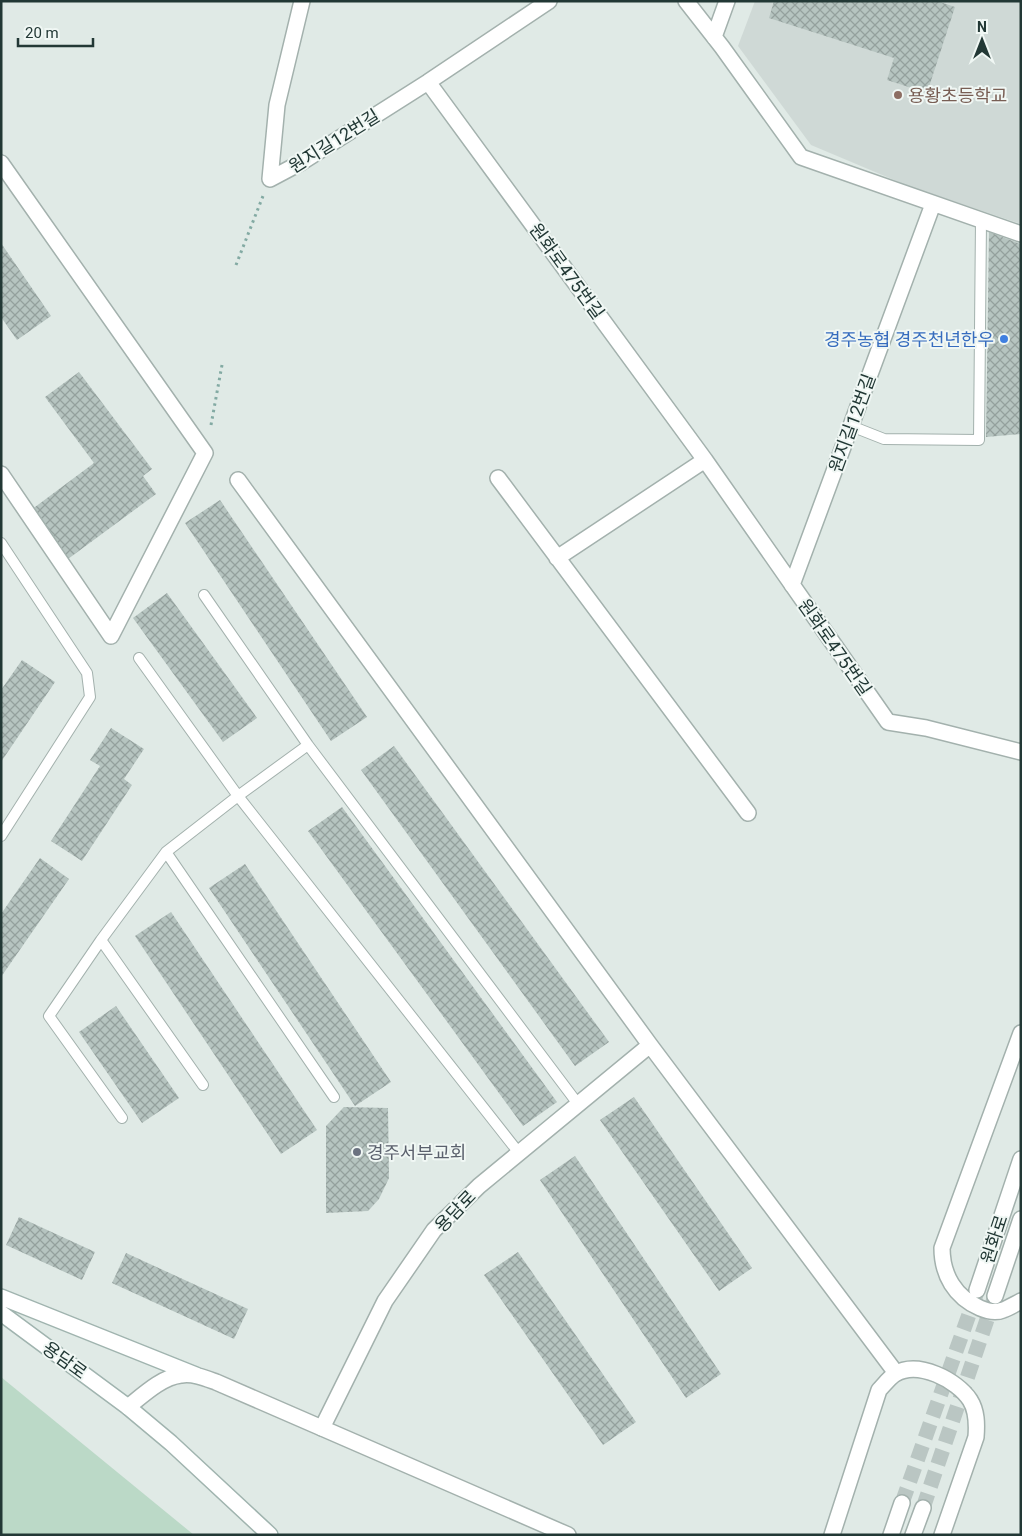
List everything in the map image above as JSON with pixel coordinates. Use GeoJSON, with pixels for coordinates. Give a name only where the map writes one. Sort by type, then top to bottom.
{"type":"FeatureCollection","features":[{"type":"Feature","properties":{"kind":"street","name":"원지길12번길"},"geometry":{"type":"LineString","coordinates":[[270,179],[277,105],[302,1]]}},
{"type":"Feature","properties":{"kind":"street","name":"원지길12번길"},"geometry":{"type":"LineString","coordinates":[[270,179],[302,162],[428,82],[549,1]]}},
{"type":"Feature","properties":{"kind":"street"},"geometry":{"type":"LineString","coordinates":[[686,1],[801,157],[1021,234]]}},
{"type":"Feature","properties":{"kind":"street"},"geometry":{"type":"LineString","coordinates":[[714,37],[727,1]]}},
{"type":"Feature","properties":{"kind":"street","name":"원화로475번길"},"geometry":{"type":"LineString","coordinates":[[428,82],[705,460],[888,722],[926,728],[1021,752]]}},
{"type":"Feature","properties":{"kind":"street"},"geometry":{"type":"LineString","coordinates":[[1,164],[205,452],[111,636],[1,474]]}},
{"type":"Feature","properties":{"kind":"street","name":"원지길12번길"},"geometry":{"type":"LineString","coordinates":[[792,585],[933,204]]}},
{"type":"Feature","properties":{"kind":"street"},"geometry":{"type":"LineString","coordinates":[[557,558],[705,460]]}},
{"type":"Feature","properties":{"kind":"street"},"geometry":{"type":"LineString","coordinates":[[498,478],[748,813]]}},
{"type":"Feature","properties":{"kind":"street"},"geometry":{"type":"LineString","coordinates":[[238,480],[650,1044],[896,1373]]}},
{"type":"Feature","properties":{"kind":"street"},"geometry":{"type":"LineString","coordinates":[[1021,1033],[942,1248],[945,1274],[952,1286],[968,1303],[987,1311],[1002,1311],[1021,1301]]}},
{"type":"Feature","properties":{"kind":"street","name":"용담로"},"geometry":{"type":"LineString","coordinates":[[322,1428],[385,1302],[434,1230],[478,1186],[650,1044]]}},
{"type":"Feature","properties":{"kind":"street","name":"원화로"},"geometry":{"type":"LineString","coordinates":[[977,1290],[1021,1158]]}},
{"type":"Feature","properties":{"kind":"street","name":"원화로"},"geometry":{"type":"LineString","coordinates":[[995,1296],[1021,1219]]}},
{"type":"Feature","properties":{"kind":"street"},"geometry":{"type":"LineString","coordinates":[[1,1298],[216,1382],[568,1535]]}},
{"type":"Feature","properties":{"kind":"street","name":"용담로"},"geometry":{"type":"LineString","coordinates":[[1,1313],[128,1407],[171,1443],[270,1535]]}},
{"type":"Feature","properties":{"kind":"street"},"geometry":{"type":"LineString","coordinates":[[832,1535],[879,1390],[896,1373],[916,1369],[936,1374],[960,1387],[971,1401],[977,1420],[976,1437],[942,1535]]}},
{"type":"Feature","properties":{"kind":"street"},"geometry":{"type":"LineString","coordinates":[[128,1407],[164,1381],[181,1374],[196,1375]]}},
{"type":"Feature","properties":{"kind":"street"},"geometry":{"type":"LineString","coordinates":[[891,1535],[902,1503]]}},
{"type":"Feature","properties":{"kind":"street"},"geometry":{"type":"LineString","coordinates":[[913,1535],[923,1508]]}},
{"type":"Feature","properties":{"kind":"lane"},"geometry":{"type":"LineString","coordinates":[[851,426],[884,439],[979,440],[981,220]]}},
{"type":"Feature","properties":{"kind":"lane"},"geometry":{"type":"LineString","coordinates":[[1,543],[87,673],[90,697],[1,836]]}},
{"type":"Feature","properties":{"kind":"lane"},"geometry":{"type":"LineString","coordinates":[[204,595],[308,745],[578,1104]]}},
{"type":"Feature","properties":{"kind":"lane"},"geometry":{"type":"LineString","coordinates":[[139,658],[238,796],[519,1153]]}},
{"type":"Feature","properties":{"kind":"lane"},"geometry":{"type":"LineString","coordinates":[[122,1118],[49,1016],[101,940],[166,852],[308,745]]}},
{"type":"Feature","properties":{"kind":"lane"},"geometry":{"type":"LineString","coordinates":[[166,852],[334,1097]]}},
{"type":"Feature","properties":{"kind":"lane"},"geometry":{"type":"LineString","coordinates":[[101,940],[203,1085]]}},
{"type":"Feature","properties":{"kind":"path"},"geometry":{"type":"LineString","coordinates":[[236,265],[270,179]]}},
{"type":"Feature","properties":{"kind":"path"},"geometry":{"type":"LineString","coordinates":[[205,452],[222,365]]}},
{"type":"Feature","properties":{"kind":"shaded area","name":"용황초등학교"},"geometry":{"type":"Polygon","coordinates":[[[755,1],[1021,1],[1021,224],[906,185],[811,145],[738,46],[755,1]]]}},
{"type":"Feature","properties":{"kind":"green space"},"geometry":{"type":"Polygon","coordinates":[[[1,1377],[194,1535],[1,1535],[1,1377]]]}},
{"type":"Feature","properties":{"kind":"building"},"geometry":{"type":"Polygon","coordinates":[[[774,1],[937,1],[955,7],[927,93],[887,80],[894,58],[769,18],[774,1]]]}},
{"type":"Feature","properties":{"kind":"building","name":"경주농협 경주천년한우"},"geometry":{"type":"Polygon","coordinates":[[[989,232],[1021,244],[1021,434],[986,437],[989,232]]]}},
{"type":"Feature","properties":{"kind":"building"},"geometry":{"type":"Polygon","coordinates":[[[1,243],[51,316],[17,340],[1,317],[1,243]]]}},
{"type":"Feature","properties":{"kind":"building"},"geometry":{"type":"Polygon","coordinates":[[[79,372],[152,469],[143,476],[156,494],[68,559],[31,510],[94,463],[45,397],[79,372]]]}},
{"type":"Feature","properties":{"kind":"building"},"geometry":{"type":"Polygon","coordinates":[[[220,500],[367,717],[331,741],[185,523],[220,500]]]}},
{"type":"Feature","properties":{"kind":"building"},"geometry":{"type":"Polygon","coordinates":[[[167,593],[257,718],[223,742],[133,618],[167,593]]]}},
{"type":"Feature","properties":{"kind":"building"},"geometry":{"type":"Polygon","coordinates":[[[22,660],[55,682],[1,762],[1,690],[22,660]]]}},
{"type":"Feature","properties":{"kind":"building"},"geometry":{"type":"Polygon","coordinates":[[[111,728],[144,749],[124,779],[132,785],[82,861],[51,841],[100,766],[90,760],[111,728]]]}},
{"type":"Feature","properties":{"kind":"building"},"geometry":{"type":"Polygon","coordinates":[[[394,746],[609,1042],[575,1066],[361,770],[394,746]]]}},
{"type":"Feature","properties":{"kind":"building"},"geometry":{"type":"Polygon","coordinates":[[[342,807],[557,1102],[523,1126],[308,831],[342,807]]]}},
{"type":"Feature","properties":{"kind":"building"},"geometry":{"type":"Polygon","coordinates":[[[40,858],[69,879],[1,977],[1,914],[40,858]]]}},
{"type":"Feature","properties":{"kind":"building"},"geometry":{"type":"Polygon","coordinates":[[[245,864],[391,1082],[355,1106],[209,888],[245,864]]]}},
{"type":"Feature","properties":{"kind":"building"},"geometry":{"type":"Polygon","coordinates":[[[171,912],[317,1130],[281,1154],[135,936],[171,912]]]}},
{"type":"Feature","properties":{"kind":"building"},"geometry":{"type":"Polygon","coordinates":[[[116,1006],[179,1098],[142,1123],[79,1032],[116,1006]]]}},
{"type":"Feature","properties":{"kind":"building"},"geometry":{"type":"Polygon","coordinates":[[[634,1097],[752,1268],[719,1291],[600,1120],[634,1097]]]}},
{"type":"Feature","properties":{"kind":"building","name":"경주서부교회"},"geometry":{"type":"Polygon","coordinates":[[[344,1107],[388,1108],[389,1178],[379,1199],[368,1211],[326,1213],[326,1126],[344,1107]]]}},
{"type":"Feature","properties":{"kind":"building"},"geometry":{"type":"Polygon","coordinates":[[[575,1156],[721,1374],[686,1398],[540,1180],[575,1156]]]}},
{"type":"Feature","properties":{"kind":"building"},"geometry":{"type":"Polygon","coordinates":[[[19,1217],[95,1252],[82,1280],[6,1245],[19,1217]]]}},
{"type":"Feature","properties":{"kind":"building"},"geometry":{"type":"Polygon","coordinates":[[[518,1252],[636,1422],[603,1445],[484,1275],[518,1252]]]}},
{"type":"Feature","properties":{"kind":"building"},"geometry":{"type":"Polygon","coordinates":[[[126,1253],[248,1309],[234,1339],[112,1283],[126,1253]]]}},
{"type":"Feature","properties":{"kind":"tunnel"},"geometry":{"type":"LineString","coordinates":[[902,1503],[977,1292]]}},
{"type":"Feature","properties":{"kind":"tunnel"},"geometry":{"type":"LineString","coordinates":[[923,1508],[994,1299]]}},
{"type":"Feature","properties":{"kind":"place","name":"용황초등학교"},"geometry":{"type":"Point","coordinates":[898,95]}},
{"type":"Feature","properties":{"kind":"place","name":"경주농협 경주천년한우"},"geometry":{"type":"Point","coordinates":[1004,339]}},
{"type":"Feature","properties":{"kind":"place","name":"경주서부교회"},"geometry":{"type":"Point","coordinates":[357,1152]}}]}
